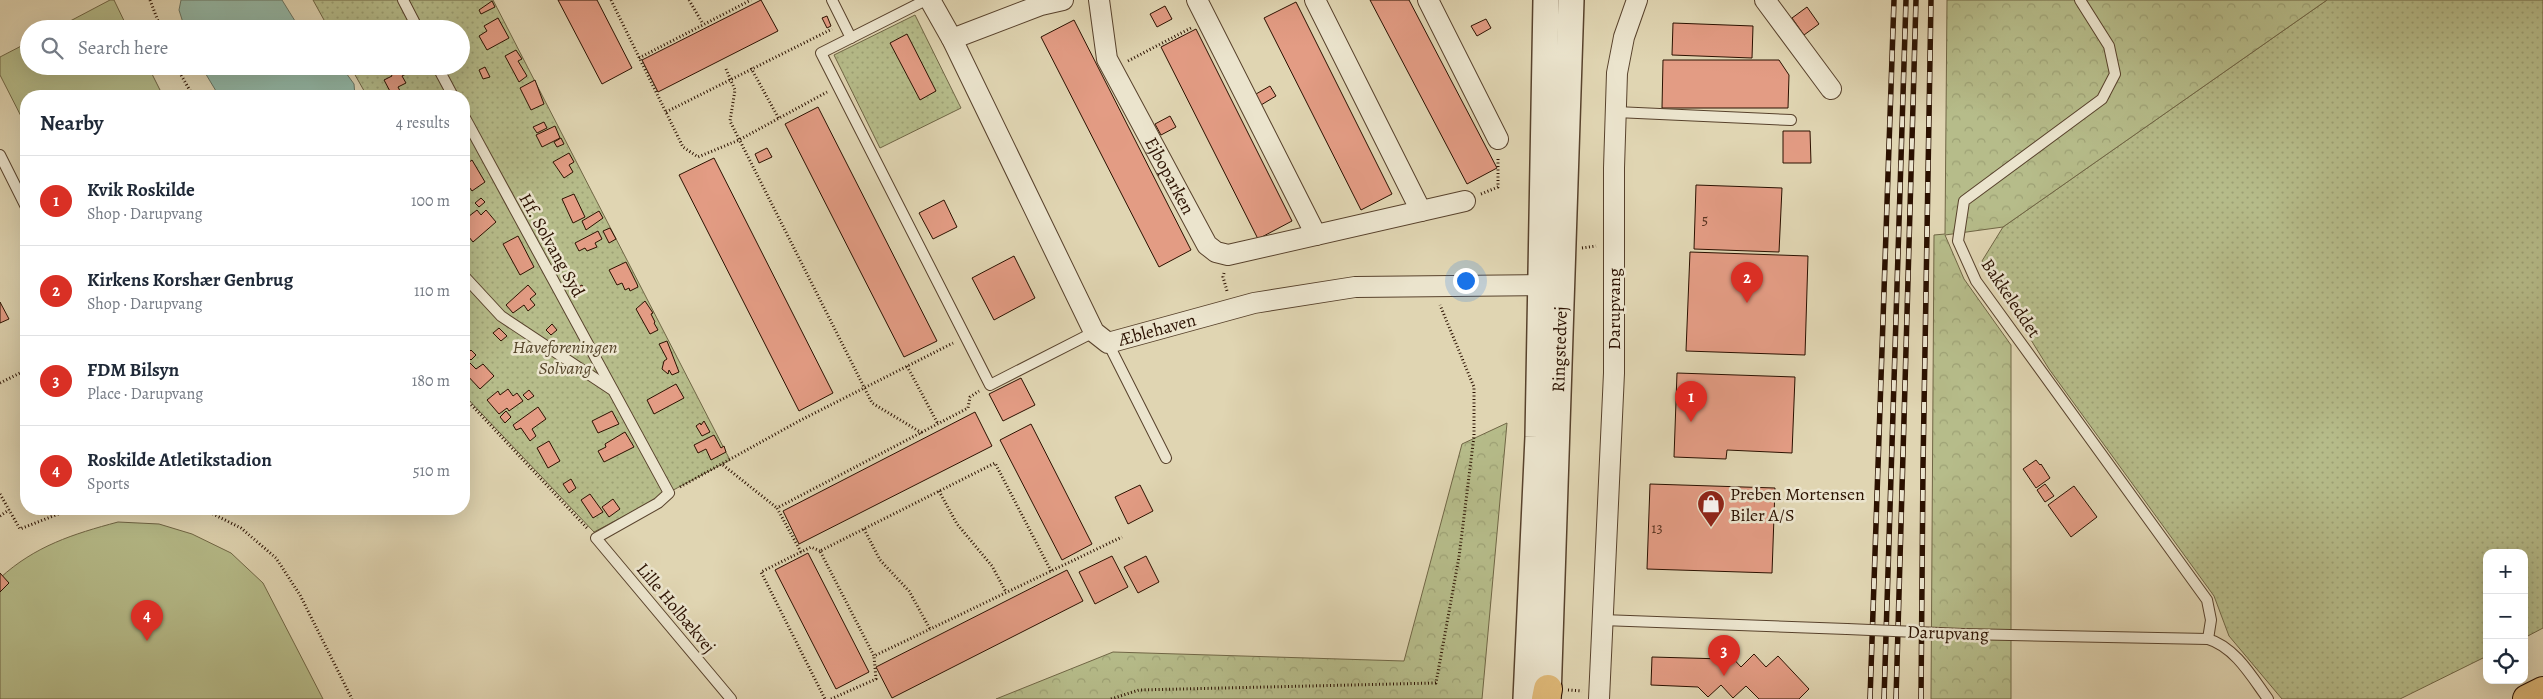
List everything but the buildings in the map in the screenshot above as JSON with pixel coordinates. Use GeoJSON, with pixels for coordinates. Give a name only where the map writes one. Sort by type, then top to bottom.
{"type":"FeatureCollection","features":[{"type":"Feature","properties":{"kind":"highway"},"geometry":{"type":"LineString","coordinates":[[2527,699],[2543,692]]}},
{"type":"Feature","properties":{"kind":"street","name":"Æblehaven"},"geometry":{"type":"LineString","coordinates":[[930,0],[952,39],[1101,338],[1254,303],[1355,287],[1551,284]]}},
{"type":"Feature","properties":{"kind":"street"},"geometry":{"type":"LineString","coordinates":[[952,39],[1041,6],[1063,0]]}},
{"type":"Feature","properties":{"kind":"street","name":"Ejboparken"},"geometry":{"type":"LineString","coordinates":[[1100,0],[1107,59],[1112,69],[1207,245],[1222,255],[1230,255]]}},
{"type":"Feature","properties":{"kind":"street"},"geometry":{"type":"LineString","coordinates":[[1197,0],[1316,235]]}},
{"type":"Feature","properties":{"kind":"street"},"geometry":{"type":"LineString","coordinates":[[1315,0],[1421,211]]}},
{"type":"Feature","properties":{"kind":"street"},"geometry":{"type":"LineString","coordinates":[[1428,0],[1498,139]]}},
{"type":"Feature","properties":{"kind":"street","name":"Ringstedvej"},"geometry":{"type":"LineString","coordinates":[[1542,697],[1551,284],[1546,0]]}},
{"type":"Feature","properties":{"kind":"street","name":"Ringstedvej"},"geometry":{"type":"LineString","coordinates":[[1551,284],[1562,251],[1571,0]]}},
{"type":"Feature","properties":{"kind":"street","name":"Darupvang"},"geometry":{"type":"LineString","coordinates":[[1599,699],[1614,373],[1617,73],[1624,37],[1637,0]]}},
{"type":"Feature","properties":{"kind":"street"},"geometry":{"type":"LineString","coordinates":[[1765,0],[1831,89]]}},
{"type":"Feature","properties":{"kind":"street"},"geometry":{"type":"LineString","coordinates":[[1230,255],[1465,201]]}},
{"type":"Feature","properties":{"kind":"lane"},"geometry":{"type":"LineString","coordinates":[[403,0],[413,20]]}},
{"type":"Feature","properties":{"kind":"lane"},"geometry":{"type":"LineString","coordinates":[[832,0],[851,38]]}},
{"type":"Feature","properties":{"kind":"lane"},"geometry":{"type":"LineString","coordinates":[[926,0],[821,53],[990,385],[1101,338],[1166,458]]}},
{"type":"Feature","properties":{"kind":"lane","name":"Bakkeleddet"},"geometry":{"type":"LineString","coordinates":[[2080,0],[2109,46],[2115,74],[2102,99],[1964,201],[1958,241],[1976,281],[2207,600],[2211,620],[2208,640]]}},
{"type":"Feature","properties":{"kind":"lane"},"geometry":{"type":"LineString","coordinates":[[442,75],[450,90]]}},
{"type":"Feature","properties":{"kind":"lane"},"geometry":{"type":"LineString","coordinates":[[1616,112],[1792,120]]}},
{"type":"Feature","properties":{"kind":"lane","name":"Hf. Solvang Syd"},"geometry":{"type":"LineString","coordinates":[[470,127],[669,493]]}},
{"type":"Feature","properties":{"kind":"lane"},"geometry":{"type":"LineString","coordinates":[[0,155],[20,195]]}},
{"type":"Feature","properties":{"kind":"lane","name":"Hf. Solvang Syd"},"geometry":{"type":"LineString","coordinates":[[470,282],[501,316],[613,390]]}},
{"type":"Feature","properties":{"kind":"lane"},"geometry":{"type":"LineString","coordinates":[[596,538],[658,503],[669,493]]}},
{"type":"Feature","properties":{"kind":"lane","name":"Lille Holbækvej"},"geometry":{"type":"LineString","coordinates":[[596,538],[731,699]]}},
{"type":"Feature","properties":{"kind":"lane","name":"Darupvang"},"geometry":{"type":"LineString","coordinates":[[1602,620],[1963,634],[2208,640],[2220,643],[2228,650],[2268,699]]}},
{"type":"Feature","properties":{"kind":"path"},"geometry":{"type":"LineString","coordinates":[[150,0],[158,20]]}},
{"type":"Feature","properties":{"kind":"path"},"geometry":{"type":"LineString","coordinates":[[611,0],[683,147],[698,157],[739,140],[838,86]]}},
{"type":"Feature","properties":{"kind":"path"},"geometry":{"type":"LineString","coordinates":[[689,0],[703,24]]}},
{"type":"Feature","properties":{"kind":"path"},"geometry":{"type":"LineString","coordinates":[[639,58],[743,2],[751,0]]}},
{"type":"Feature","properties":{"kind":"path"},"geometry":{"type":"LineString","coordinates":[[1112,69],[1207,19]]}},
{"type":"Feature","properties":{"kind":"path"},"geometry":{"type":"LineString","coordinates":[[666,112],[844,23]]}},
{"type":"Feature","properties":{"kind":"path"},"geometry":{"type":"LineString","coordinates":[[752,68],[779,118]]}},
{"type":"Feature","properties":{"kind":"path"},"geometry":{"type":"LineString","coordinates":[[726,69],[735,90],[730,121],[872,403],[922,433]]}},
{"type":"Feature","properties":{"kind":"path"},"geometry":{"type":"LineString","coordinates":[[181,75],[190,90]]}},
{"type":"Feature","properties":{"kind":"path"},"geometry":{"type":"LineString","coordinates":[[1465,201],[1498,187],[1498,139]]}},
{"type":"Feature","properties":{"kind":"path"},"geometry":{"type":"LineString","coordinates":[[1562,251],[1614,244]]}},
{"type":"Feature","properties":{"kind":"path"},"geometry":{"type":"LineString","coordinates":[[1230,255],[1223,277],[1232,309]]}},
{"type":"Feature","properties":{"kind":"path"},"geometry":{"type":"LineString","coordinates":[[1111,699],[1139,690],[1436,683],[1459,557],[1474,436],[1474,387],[1432,286]]}},
{"type":"Feature","properties":{"kind":"path"},"geometry":{"type":"LineString","coordinates":[[669,493],[723,465],[799,421],[966,337]]}},
{"type":"Feature","properties":{"kind":"path"},"geometry":{"type":"LineString","coordinates":[[907,366],[938,424]]}},
{"type":"Feature","properties":{"kind":"path"},"geometry":{"type":"LineString","coordinates":[[0,383],[20,373]]}},
{"type":"Feature","properties":{"kind":"path"},"geometry":{"type":"LineString","coordinates":[[777,508],[968,408],[970,397],[990,385]]}},
{"type":"Feature","properties":{"kind":"path"},"geometry":{"type":"LineString","coordinates":[[470,403],[596,538]]}},
{"type":"Feature","properties":{"kind":"path"},"geometry":{"type":"LineString","coordinates":[[820,551],[995,463],[1051,571]]}},
{"type":"Feature","properties":{"kind":"path"},"geometry":{"type":"LineString","coordinates":[[723,465],[777,508],[800,552]]}},
{"type":"Feature","properties":{"kind":"path"},"geometry":{"type":"LineString","coordinates":[[939,491],[957,524],[992,566],[1006,592]]}},
{"type":"Feature","properties":{"kind":"path"},"geometry":{"type":"LineString","coordinates":[[0,494],[20,529],[56,515]]}},
{"type":"Feature","properties":{"kind":"path"},"geometry":{"type":"LineString","coordinates":[[0,516],[9,510]]}},
{"type":"Feature","properties":{"kind":"path"},"geometry":{"type":"LineString","coordinates":[[215,515],[241,528],[276,558],[300,595],[352,699]]}},
{"type":"Feature","properties":{"kind":"path"},"geometry":{"type":"LineString","coordinates":[[864,529],[880,560],[909,590],[930,629]]}},
{"type":"Feature","properties":{"kind":"path"},"geometry":{"type":"LineString","coordinates":[[874,656],[1122,537]]}},
{"type":"Feature","properties":{"kind":"path"},"geometry":{"type":"LineString","coordinates":[[825,699],[761,572],[811,546],[820,551],[874,656],[876,679],[831,699]]}},
{"type":"Feature","properties":{"kind":"green space"},"geometry":{"type":"Polygon","coordinates":[[[110,0],[114,0],[124,20],[72,20],[110,0]]]}},
{"type":"Feature","properties":{"kind":"green space","name":"Haveforeningen Solvang"},"geometry":{"type":"Polygon","coordinates":[[[313,0],[493,0],[730,460],[594,532],[470,401],[470,90],[364,90],[355,75],[470,75],[470,20],[324,20],[313,0]]]}},
{"type":"Feature","properties":{"kind":"green space"},"geometry":{"type":"Polygon","coordinates":[[[1947,0],[2327,0],[2003,227],[1945,235],[1964,279],[2011,345],[2011,699],[1931,699],[1934,235],[1945,234],[1947,0]]]}},
{"type":"Feature","properties":{"kind":"green space"},"geometry":{"type":"Polygon","coordinates":[[[2327,0],[2543,0],[2543,628],[2528,636],[2528,549],[2483,549],[2483,658],[2400,699],[2282,699],[2229,636],[2214,596],[2049,369],[1982,261],[2003,227],[2327,0]]]}},
{"type":"Feature","properties":{"kind":"green space"},"geometry":{"type":"Polygon","coordinates":[[[915,15],[961,108],[880,148],[834,55],[915,15]]]}},
{"type":"Feature","properties":{"kind":"green space"},"geometry":{"type":"Polygon","coordinates":[[[20,47],[20,75],[152,75],[160,90],[20,90],[20,114],[0,75],[0,57],[20,47]]]}},
{"type":"Feature","properties":{"kind":"green space"},"geometry":{"type":"Polygon","coordinates":[[[1507,423],[1482,699],[996,699],[1113,652],[1404,661],[1462,444],[1507,423]]]}},
{"type":"Feature","properties":{"kind":"green space"},"geometry":{"type":"Polygon","coordinates":[[[118,522],[159,524],[192,534],[231,553],[263,583],[323,699],[0,699],[0,578],[27,557],[55,542],[118,522]]]}},
{"type":"Feature","properties":{"kind":"shaded area"},"geometry":{"type":"Polygon","coordinates":[[[181,0],[282,0],[294,20],[182,20],[179,10],[181,0]]]}},
{"type":"Feature","properties":{"kind":"shaded area"},"geometry":{"type":"Polygon","coordinates":[[[206,75],[348,75],[354,84],[354,90],[215,90],[206,75]]]}},
{"type":"Feature","properties":{"kind":"railway"},"geometry":{"type":"LineString","coordinates":[[1870,699],[1894,0]]}},
{"type":"Feature","properties":{"kind":"railway"},"geometry":{"type":"LineString","coordinates":[[1884,699],[1906,0]]}},
{"type":"Feature","properties":{"kind":"railway"},"geometry":{"type":"LineString","coordinates":[[1896,699],[1916,0]]}},
{"type":"Feature","properties":{"kind":"railway"},"geometry":{"type":"LineString","coordinates":[[1921,699],[1931,0]]}},
{"type":"Feature","properties":{"kind":"place","name":"Kirkens Korshær Genbrug"},"geometry":{"type":"Point","coordinates":[1747,303]}},
{"type":"Feature","properties":{"kind":"place","name":"Kvik Roskilde"},"geometry":{"type":"Point","coordinates":[1691,422]}},
{"type":"Feature","properties":{"kind":"place","name":"Preben Mortensen Biler A/S"},"geometry":{"type":"Point","coordinates":[1711,528]}},
{"type":"Feature","properties":{"kind":"place","name":"Roskilde Atletikstadion"},"geometry":{"type":"Point","coordinates":[147,641]}},
{"type":"Feature","properties":{"kind":"place","name":"FDM Bilsyn"},"geometry":{"type":"Point","coordinates":[1724,676]}}]}
